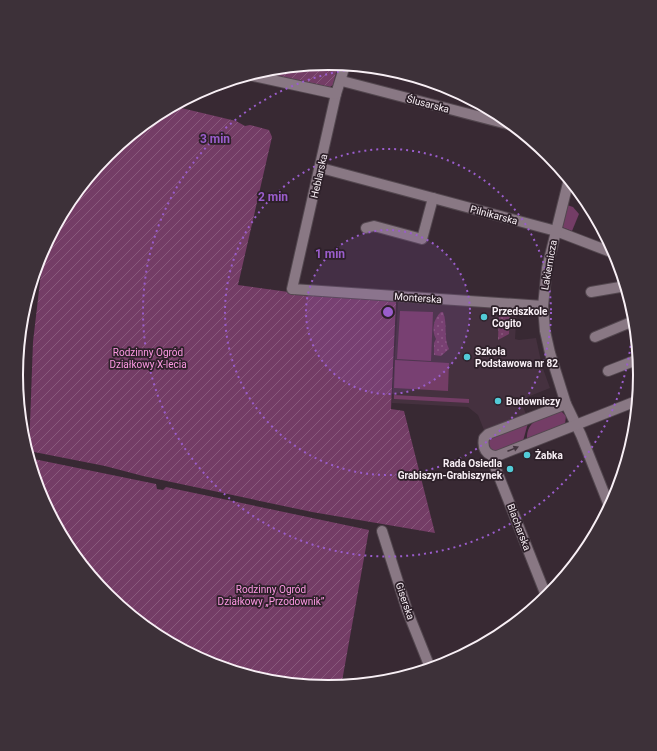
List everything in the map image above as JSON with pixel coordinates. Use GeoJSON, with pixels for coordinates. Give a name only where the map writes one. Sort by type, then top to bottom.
{"type":"FeatureCollection","features":[{"type":"Feature","properties":{"kind":"street","name":"Heblarska"},"geometry":{"type":"LineString","coordinates":[[292,289],[321,168],[336,94],[342,81],[344,71]]}},
{"type":"Feature","properties":{"kind":"street"},"geometry":{"type":"LineString","coordinates":[[261,78],[336,94]]}},
{"type":"Feature","properties":{"kind":"street","name":"Ślusarska"},"geometry":{"type":"LineString","coordinates":[[342,81],[499,122]]}},
{"type":"Feature","properties":{"kind":"street","name":"Pilnikarska"},"geometry":{"type":"LineString","coordinates":[[321,168],[556,231],[606,248]]}},
{"type":"Feature","properties":{"kind":"street","name":"Lakiernicza"},"geometry":{"type":"LineString","coordinates":[[567,186],[547,268],[543,306],[550,353],[566,404],[576,424],[607,501]]}},
{"type":"Feature","properties":{"kind":"street"},"geometry":{"type":"LineString","coordinates":[[366,228],[374,226],[422,239],[433,198]]}},
{"type":"Feature","properties":{"kind":"street"},"geometry":{"type":"LineString","coordinates":[[592,292],[621,287]]}},
{"type":"Feature","properties":{"kind":"street","name":"Monterska"},"geometry":{"type":"LineString","coordinates":[[292,289],[543,306]]}},
{"type":"Feature","properties":{"kind":"street"},"geometry":{"type":"LineString","coordinates":[[595,338],[629,323]]}},
{"type":"Feature","properties":{"kind":"street"},"geometry":{"type":"LineString","coordinates":[[608,371],[633,361]]}},
{"type":"Feature","properties":{"kind":"street"},"geometry":{"type":"LineString","coordinates":[[493,456],[632,403]]}},
{"type":"Feature","properties":{"kind":"street","name":"Blacharska"},"geometry":{"type":"LineString","coordinates":[[545,592],[494,464],[493,456],[486,451],[483,444],[485,436],[566,404]]}},
{"type":"Feature","properties":{"kind":"street","name":"Giserska"},"geometry":{"type":"LineString","coordinates":[[382,531],[407,610],[429,664]]}},
{"type":"Feature","properties":{"kind":"shaded area","name":"Szkoła Podstawowa nr 82"},"geometry":{"type":"Polygon","coordinates":[[[398,302],[513,308],[513,310],[517,310],[515,339],[536,338],[542,366],[550,388],[520,400],[526,414],[484,430],[478,415],[468,407],[392,403],[398,302]]]}},
{"type":"Feature","properties":{"kind":"green space"},"geometry":{"type":"Polygon","coordinates":[[[336,70],[333,85],[330,87],[274,75],[309,71],[336,70]]]}},
{"type":"Feature","properties":{"kind":"green space","name":"Rodzinny Ogród Działkowy X-lecia"},"geometry":{"type":"Polygon","coordinates":[[[182,108],[236,121],[245,126],[250,125],[269,130],[272,137],[238,285],[296,293],[396,302],[391,409],[404,411],[435,533],[312,512],[143,476],[105,466],[32,452],[29,437],[33,342],[41,271],[46,259],[74,206],[112,159],[159,121],[182,108]]]}},
{"type":"Feature","properties":{"kind":"green space"},"geometry":{"type":"Polygon","coordinates":[[[567,205],[573,207],[579,214],[572,231],[562,227],[567,205]]]}},
{"type":"Feature","properties":{"kind":"green space"},"geometry":{"type":"Polygon","coordinates":[[[499,308],[510,309],[509,334],[498,340],[499,308]]]}},
{"type":"Feature","properties":{"kind":"green space"},"geometry":{"type":"Polygon","coordinates":[[[400,311],[433,312],[431,361],[397,359],[400,311]]]}},
{"type":"Feature","properties":{"kind":"green space"},"geometry":{"type":"Polygon","coordinates":[[[441,312],[443,312],[445,321],[446,340],[449,349],[441,356],[434,355],[434,343],[436,339],[434,336],[434,324],[441,312]]]}},
{"type":"Feature","properties":{"kind":"green space"},"geometry":{"type":"Polygon","coordinates":[[[395,360],[449,363],[448,391],[394,388],[395,360]]]}},
{"type":"Feature","properties":{"kind":"green space"},"geometry":{"type":"Polygon","coordinates":[[[394,395],[469,399],[469,403],[394,399],[394,395]]]}},
{"type":"Feature","properties":{"kind":"green space"},"geometry":{"type":"Polygon","coordinates":[[[560,410],[566,416],[565,424],[527,440],[529,427],[533,423],[542,417],[560,410]]]}},
{"type":"Feature","properties":{"kind":"green space"},"geometry":{"type":"Polygon","coordinates":[[[528,423],[523,441],[496,452],[490,451],[487,441],[489,439],[528,423]]]}},
{"type":"Feature","properties":{"kind":"green space","name":"Rodzinny Ogród Działkowy „Przodownik”"},"geometry":{"type":"Polygon","coordinates":[[[34,459],[156,484],[157,489],[163,490],[166,487],[369,530],[342,680],[309,680],[249,671],[212,658],[176,640],[143,618],[112,592],[74,545],[64,528],[46,492],[34,459]]]}},
{"type":"Feature","properties":{"kind":"place","name":"Przedszkole Cogito"},"geometry":{"type":"Point","coordinates":[484,317]}},
{"type":"Feature","properties":{"kind":"place","name":"Szkoła Podstawowa nr 82"},"geometry":{"type":"Point","coordinates":[467,357]}},
{"type":"Feature","properties":{"kind":"place","name":"Budowniczy"},"geometry":{"type":"Point","coordinates":[498,401]}},
{"type":"Feature","properties":{"kind":"place","name":"Żabka"},"geometry":{"type":"Point","coordinates":[527,455]}},
{"type":"Feature","properties":{"kind":"place","name":"Rada Osiedla Grabiszyn-Grabiszynek"},"geometry":{"type":"Point","coordinates":[510,469]}}]}
